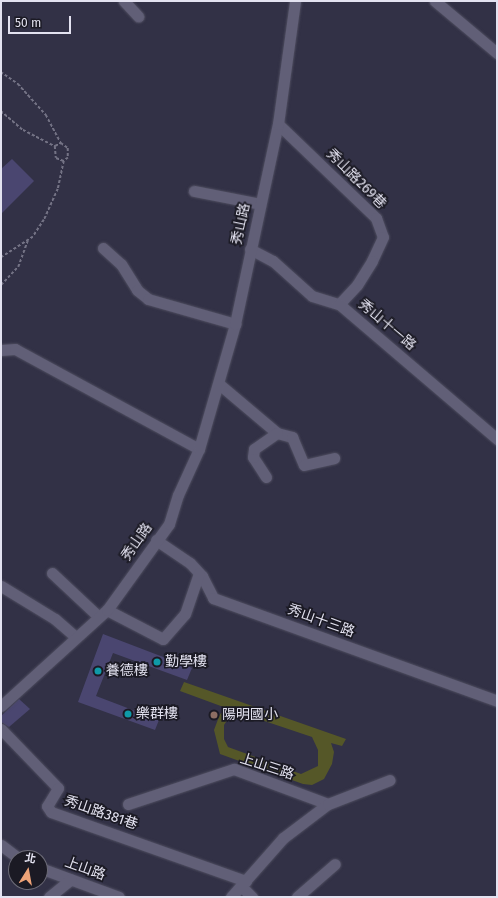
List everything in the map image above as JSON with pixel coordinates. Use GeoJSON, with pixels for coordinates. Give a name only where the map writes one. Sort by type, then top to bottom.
{"type":"FeatureCollection","features":[{"type":"Feature","properties":{"kind":"street"},"geometry":{"type":"LineString","coordinates":[[124,1],[138,16]]}},
{"type":"Feature","properties":{"kind":"street","name":"秀山路"},"geometry":{"type":"LineString","coordinates":[[1,706],[103,613],[169,524],[178,495],[199,449],[220,384],[278,124],[295,1]]}},
{"type":"Feature","properties":{"kind":"street"},"geometry":{"type":"LineString","coordinates":[[435,1],[497,53]]}},
{"type":"Feature","properties":{"kind":"street","name":"秀山路269巷"},"geometry":{"type":"LineString","coordinates":[[278,124],[376,218],[383,238],[372,261],[357,285],[339,304]]}},
{"type":"Feature","properties":{"kind":"street"},"geometry":{"type":"LineString","coordinates":[[194,191],[260,204]]}},
{"type":"Feature","properties":{"kind":"street"},"geometry":{"type":"LineString","coordinates":[[103,248],[121,264],[137,290],[148,299],[234,324]]}},
{"type":"Feature","properties":{"kind":"street","name":"秀山十一路"},"geometry":{"type":"LineString","coordinates":[[250,249],[273,261],[312,296],[339,304],[497,439]]}},
{"type":"Feature","properties":{"kind":"street"},"geometry":{"type":"LineString","coordinates":[[1,350],[15,349],[199,449]]}},
{"type":"Feature","properties":{"kind":"street"},"geometry":{"type":"LineString","coordinates":[[220,384],[277,433],[292,437],[304,465],[334,458]]}},
{"type":"Feature","properties":{"kind":"street"},"geometry":{"type":"LineString","coordinates":[[266,477],[253,457],[254,449],[277,433]]}},
{"type":"Feature","properties":{"kind":"street","name":"秀山十三路"},"geometry":{"type":"LineString","coordinates":[[156,540],[190,563],[199,573],[212,598],[497,701]]}},
{"type":"Feature","properties":{"kind":"street"},"geometry":{"type":"LineString","coordinates":[[52,573],[103,613],[163,639],[185,614],[199,573]]}},
{"type":"Feature","properties":{"kind":"street"},"geometry":{"type":"LineString","coordinates":[[1,586],[56,620],[76,637]]}},
{"type":"Feature","properties":{"kind":"street","name":"秀山路381巷"},"geometry":{"type":"LineString","coordinates":[[1,728],[58,788],[47,806],[51,812],[244,883]]}},
{"type":"Feature","properties":{"kind":"street","name":"上山三路"},"geometry":{"type":"LineString","coordinates":[[128,804],[234,769],[328,804]]}},
{"type":"Feature","properties":{"kind":"street"},"geometry":{"type":"LineString","coordinates":[[231,897],[283,838],[328,804],[390,780]]}},
{"type":"Feature","properties":{"kind":"street"},"geometry":{"type":"LineString","coordinates":[[297,897],[335,864]]}},
{"type":"Feature","properties":{"kind":"street","name":"上山路"},"geometry":{"type":"LineString","coordinates":[[48,871],[119,897]]}},
{"type":"Feature","properties":{"kind":"street"},"geometry":{"type":"LineString","coordinates":[[49,897],[71,879]]}},
{"type":"Feature","properties":{"kind":"street"},"geometry":{"type":"LineString","coordinates":[[244,883],[252,897]]}},
{"type":"Feature","properties":{"kind":"path"},"geometry":{"type":"LineString","coordinates":[[1,72],[32,100],[46,116],[61,143],[69,151],[67,160],[64,161],[63,172],[52,206],[28,240],[18,267],[1,285]]}},
{"type":"Feature","properties":{"kind":"path"},"geometry":{"type":"LineString","coordinates":[[1,111],[22,130],[55,146]]}},
{"type":"Feature","properties":{"kind":"path"},"geometry":{"type":"LineString","coordinates":[[55,146],[61,143]]}},
{"type":"Feature","properties":{"kind":"path"},"geometry":{"type":"LineString","coordinates":[[55,146],[56,158],[64,161]]}},
{"type":"Feature","properties":{"kind":"path"},"geometry":{"type":"LineString","coordinates":[[1,258],[28,240]]}},
{"type":"Feature","properties":{"kind":"green space"},"geometry":{"type":"Polygon","coordinates":[[[184,682],[346,739],[342,746],[331,743],[334,752],[332,764],[324,779],[312,785],[303,784],[220,754],[214,730],[220,714],[229,709],[180,691],[184,682]],[[241,713],[228,719],[224,725],[224,739],[228,747],[301,774],[318,766],[318,750],[312,737],[241,713]]]}},
{"type":"Feature","properties":{"kind":"building"},"geometry":{"type":"Polygon","coordinates":[[[12,159],[34,181],[1,214],[1,169],[12,159]]]}},
{"type":"Feature","properties":{"kind":"building"},"geometry":{"type":"Polygon","coordinates":[[[103,634],[192,668],[187,680],[113,653],[96,696],[159,720],[155,730],[78,702],[103,634]]]}},
{"type":"Feature","properties":{"kind":"building"},"geometry":{"type":"Polygon","coordinates":[[[19,699],[30,709],[9,727],[1,722],[1,716],[19,699]]]}},
{"type":"Feature","properties":{"kind":"place","name":"勤學樓"},"geometry":{"type":"Point","coordinates":[157,662]}},
{"type":"Feature","properties":{"kind":"place","name":"養德樓"},"geometry":{"type":"Point","coordinates":[98,671]}},
{"type":"Feature","properties":{"kind":"place","name":"樂群樓"},"geometry":{"type":"Point","coordinates":[128,714]}},
{"type":"Feature","properties":{"kind":"place","name":"陽明國小"},"geometry":{"type":"Point","coordinates":[214,715]}}]}
